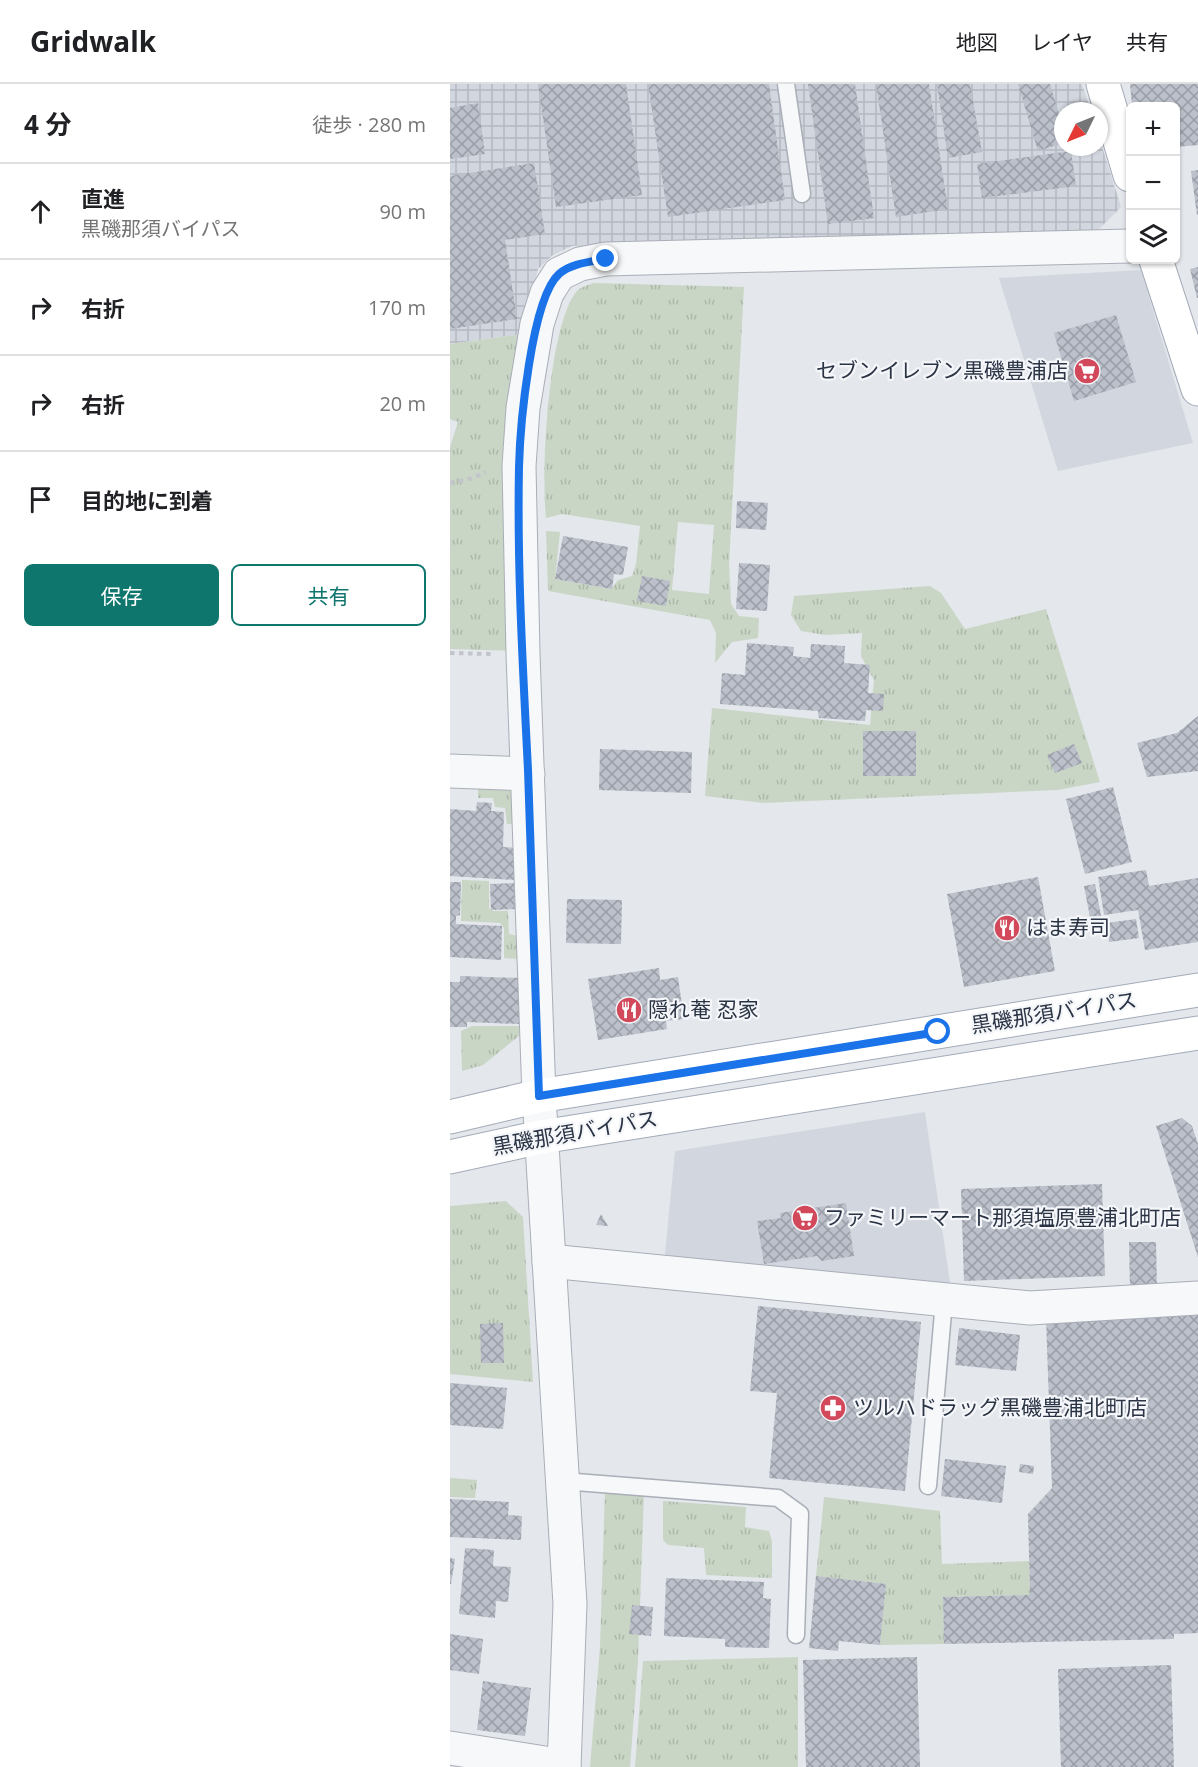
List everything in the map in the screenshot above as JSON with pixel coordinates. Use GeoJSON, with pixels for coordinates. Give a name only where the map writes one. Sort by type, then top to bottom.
{"type":"FeatureCollection","features":[{"type":"Feature","properties":{"kind":"main road"},"geometry":{"type":"LineString","coordinates":[[1103,84],[1126,159]]}},
{"type":"Feature","properties":{"kind":"main road"},"geometry":{"type":"LineString","coordinates":[[1157,264],[1198,389]]}},
{"type":"Feature","properties":{"kind":"main road","name":"黒磯那須バイパス"},"geometry":{"type":"LineString","coordinates":[[450,1117],[539,1096],[1198,990]]}},
{"type":"Feature","properties":{"kind":"main road","name":"黒磯那須バイパス"},"geometry":{"type":"LineString","coordinates":[[450,1157],[542,1137],[1198,1034]]}},
{"type":"Feature","properties":{"kind":"street"},"geometry":{"type":"LineString","coordinates":[[450,1748],[564,1766],[570,1604],[539,1096],[523,654],[519,466],[523,408],[537,324],[547,293],[559,274],[580,264],[606,259],[1126,246]]}},
{"type":"Feature","properties":{"kind":"street"},"geometry":{"type":"LineString","coordinates":[[450,771],[528,774]]}},
{"type":"Feature","properties":{"kind":"street"},"geometry":{"type":"LineString","coordinates":[[549,1260],[1030,1308],[1198,1298]]}},
{"type":"Feature","properties":{"kind":"lane"},"geometry":{"type":"LineString","coordinates":[[786,84],[802,194]]}},
{"type":"Feature","properties":{"kind":"lane"},"geometry":{"type":"LineString","coordinates":[[928,1486],[944,1301]]}},
{"type":"Feature","properties":{"kind":"lane"},"geometry":{"type":"LineString","coordinates":[[563,1481],[778,1498],[800,1514],[796,1635]]}},
{"type":"Feature","properties":{"kind":"path"},"geometry":{"type":"LineString","coordinates":[[450,653],[523,654]]}},
{"type":"Feature","properties":{"kind":"shaded area"},"geometry":{"type":"Polygon","coordinates":[[[450,84],[1082,84],[1088,102],[1054,102],[1054,156],[1105,156],[1121,207],[1094,234],[646,242],[572,246],[553,255],[538,269],[522,334],[450,344],[450,84]]]}},
{"type":"Feature","properties":{"kind":"shaded area"},"geometry":{"type":"Polygon","coordinates":[[[1141,270],[1193,443],[1058,471],[999,278],[1141,270]]]}},
{"type":"Feature","properties":{"kind":"shaded area"},"geometry":{"type":"Polygon","coordinates":[[[925,1112],[951,1289],[664,1264],[675,1151],[925,1112]]]}},
{"type":"Feature","properties":{"kind":"green space"},"geometry":{"type":"Polygon","coordinates":[[[594,283],[744,287],[729,564],[731,604],[739,616],[759,618],[758,638],[732,642],[715,663],[716,633],[710,620],[548,591],[546,531],[560,532],[555,579],[611,589],[618,580],[632,576],[636,564],[640,526],[562,514],[546,518],[546,435],[553,366],[559,334],[567,309],[577,291],[594,283]],[[678,522],[672,590],[709,594],[714,525],[678,522]]]}},
{"type":"Feature","properties":{"kind":"green space"},"geometry":{"type":"Polygon","coordinates":[[[522,334],[519,651],[450,649],[450,447],[458,422],[450,419],[450,344],[522,334]]]}},
{"type":"Feature","properties":{"kind":"green space"},"geometry":{"type":"Polygon","coordinates":[[[930,586],[941,593],[965,629],[1046,609],[1100,782],[1058,790],[763,803],[705,796],[712,708],[870,725],[874,680],[861,656],[862,633],[825,635],[801,631],[791,615],[794,596],[930,586]]]}},
{"type":"Feature","properties":{"kind":"green space"},"geometry":{"type":"Polygon","coordinates":[[[478,786],[515,787],[516,823],[507,824],[505,808],[495,807],[493,798],[478,798],[478,786]]]}},
{"type":"Feature","properties":{"kind":"green space"},"geometry":{"type":"Polygon","coordinates":[[[462,880],[489,881],[489,908],[493,911],[508,911],[509,934],[518,936],[518,959],[504,958],[504,928],[500,923],[461,921],[462,880]]]}},
{"type":"Feature","properties":{"kind":"green space"},"geometry":{"type":"Polygon","coordinates":[[[472,1026],[519,1026],[519,1036],[483,1065],[462,1071],[461,1031],[472,1026]]]}},
{"type":"Feature","properties":{"kind":"green space"},"geometry":{"type":"Polygon","coordinates":[[[506,1201],[523,1217],[533,1382],[450,1374],[450,1206],[506,1201]]]}},
{"type":"Feature","properties":{"kind":"green space"},"geometry":{"type":"Polygon","coordinates":[[[450,1478],[477,1480],[475,1498],[450,1497],[450,1478]]]}},
{"type":"Feature","properties":{"kind":"green space"},"geometry":{"type":"Polygon","coordinates":[[[605,1490],[644,1493],[638,1661],[630,1767],[590,1767],[600,1647],[605,1490]]]}},
{"type":"Feature","properties":{"kind":"green space"},"geometry":{"type":"Polygon","coordinates":[[[824,1497],[940,1511],[942,1564],[1029,1561],[1030,1595],[943,1597],[944,1644],[880,1645],[886,1584],[816,1576],[824,1497]]]}},
{"type":"Feature","properties":{"kind":"green space"},"geometry":{"type":"Polygon","coordinates":[[[663,1501],[746,1507],[745,1527],[769,1531],[772,1541],[772,1578],[706,1575],[704,1548],[668,1545],[663,1540],[663,1501]]]}},
{"type":"Feature","properties":{"kind":"green space"},"geometry":{"type":"Polygon","coordinates":[[[798,1657],[798,1767],[635,1767],[643,1661],[798,1657]]]}},
{"type":"Feature","properties":{"kind":"building"},"geometry":{"type":"Polygon","coordinates":[[[538,84],[626,84],[642,195],[556,207],[538,84]]]}},
{"type":"Feature","properties":{"kind":"building"},"geometry":{"type":"Polygon","coordinates":[[[648,84],[769,84],[785,200],[668,217],[648,84]]]}},
{"type":"Feature","properties":{"kind":"building"},"geometry":{"type":"Polygon","coordinates":[[[808,84],[855,84],[874,218],[828,224],[808,84]]]}},
{"type":"Feature","properties":{"kind":"building"},"geometry":{"type":"Polygon","coordinates":[[[876,84],[929,84],[948,209],[896,217],[876,84]]]}},
{"type":"Feature","properties":{"kind":"building"},"geometry":{"type":"Polygon","coordinates":[[[937,84],[970,84],[982,152],[948,158],[937,84]]]}},
{"type":"Feature","properties":{"kind":"building"},"geometry":{"type":"Polygon","coordinates":[[[1018,84],[1050,84],[1055,102],[1054,146],[1038,151],[1018,84]]]}},
{"type":"Feature","properties":{"kind":"building"},"geometry":{"type":"Polygon","coordinates":[[[1130,84],[1198,84],[1198,145],[1180,147],[1180,102],[1132,102],[1130,84]]]}},
{"type":"Feature","properties":{"kind":"building"},"geometry":{"type":"Polygon","coordinates":[[[478,103],[485,154],[450,159],[450,108],[478,103]]]}},
{"type":"Feature","properties":{"kind":"building"},"geometry":{"type":"Polygon","coordinates":[[[1054,153],[1054,156],[1072,156],[1076,186],[982,198],[977,164],[1054,153]]]}},
{"type":"Feature","properties":{"kind":"building"},"geometry":{"type":"Polygon","coordinates":[[[534,163],[545,234],[505,240],[517,319],[450,329],[450,176],[534,163]]]}},
{"type":"Feature","properties":{"kind":"building"},"geometry":{"type":"Polygon","coordinates":[[[1198,170],[1198,215],[1197,215],[1191,171],[1198,170]]]}},
{"type":"Feature","properties":{"kind":"building"},"geometry":{"type":"Polygon","coordinates":[[[1198,267],[1198,298],[1197,298],[1190,269],[1198,267]]]}},
{"type":"Feature","properties":{"kind":"building"},"geometry":{"type":"Polygon","coordinates":[[[1116,315],[1136,382],[1074,401],[1054,333],[1116,315]]]}},
{"type":"Feature","properties":{"kind":"building"},"geometry":{"type":"Polygon","coordinates":[[[737,501],[768,503],[766,530],[736,528],[737,501]]]}},
{"type":"Feature","properties":{"kind":"building"},"geometry":{"type":"Polygon","coordinates":[[[563,536],[628,547],[623,575],[614,574],[612,589],[555,579],[563,536]]]}},
{"type":"Feature","properties":{"kind":"building"},"geometry":{"type":"Polygon","coordinates":[[[739,563],[770,565],[767,611],[736,609],[739,563]]]}},
{"type":"Feature","properties":{"kind":"building"},"geometry":{"type":"Polygon","coordinates":[[[642,576],[670,581],[666,606],[637,601],[642,576]]]}},
{"type":"Feature","properties":{"kind":"building"},"geometry":{"type":"Polygon","coordinates":[[[747,643],[794,647],[793,656],[810,658],[811,644],[845,646],[844,663],[870,665],[868,693],[884,694],[883,711],[866,710],[865,721],[819,718],[818,711],[720,704],[722,673],[745,675],[747,643]]]}},
{"type":"Feature","properties":{"kind":"building"},"geometry":{"type":"Polygon","coordinates":[[[1198,716],[1198,771],[1147,777],[1137,743],[1177,733],[1198,716]]]}},
{"type":"Feature","properties":{"kind":"building"},"geometry":{"type":"Polygon","coordinates":[[[863,731],[916,731],[916,776],[863,776],[863,731]]]}},
{"type":"Feature","properties":{"kind":"building"},"geometry":{"type":"Polygon","coordinates":[[[1074,744],[1082,763],[1055,773],[1047,755],[1074,744]]]}},
{"type":"Feature","properties":{"kind":"building"},"geometry":{"type":"Polygon","coordinates":[[[600,749],[692,752],[691,793],[599,790],[600,749]]]}},
{"type":"Feature","properties":{"kind":"building"},"geometry":{"type":"Polygon","coordinates":[[[1113,787],[1132,862],[1085,874],[1066,799],[1113,787]]]}},
{"type":"Feature","properties":{"kind":"building"},"geometry":{"type":"Polygon","coordinates":[[[477,802],[492,803],[491,811],[504,812],[503,847],[518,848],[516,880],[450,876],[450,809],[476,811],[477,802]]]}},
{"type":"Feature","properties":{"kind":"building"},"geometry":{"type":"Polygon","coordinates":[[[1146,870],[1149,886],[1198,878],[1198,942],[1145,950],[1138,910],[1104,915],[1098,877],[1146,870]]]}},
{"type":"Feature","properties":{"kind":"building"},"geometry":{"type":"Polygon","coordinates":[[[1038,877],[1055,971],[964,987],[947,894],[1038,877]]]}},
{"type":"Feature","properties":{"kind":"building"},"geometry":{"type":"Polygon","coordinates":[[[450,882],[461,882],[460,915],[456,916],[456,924],[502,926],[501,960],[450,957],[450,882]]]}},
{"type":"Feature","properties":{"kind":"building"},"geometry":{"type":"Polygon","coordinates":[[[516,883],[517,909],[491,910],[490,884],[516,883]]]}},
{"type":"Feature","properties":{"kind":"building"},"geometry":{"type":"Polygon","coordinates":[[[1095,884],[1104,931],[1093,933],[1084,886],[1095,884]]]}},
{"type":"Feature","properties":{"kind":"building"},"geometry":{"type":"Polygon","coordinates":[[[567,899],[622,900],[621,944],[566,943],[567,899]]]}},
{"type":"Feature","properties":{"kind":"building"},"geometry":{"type":"Polygon","coordinates":[[[1136,919],[1139,938],[1109,942],[1107,923],[1136,919]]]}},
{"type":"Feature","properties":{"kind":"building"},"geometry":{"type":"Polygon","coordinates":[[[659,968],[660,980],[678,977],[684,1019],[666,1021],[667,1029],[598,1040],[588,979],[659,968]]]}},
{"type":"Feature","properties":{"kind":"building"},"geometry":{"type":"Polygon","coordinates":[[[460,976],[520,978],[519,1024],[467,1022],[467,1027],[450,1027],[450,982],[460,982],[460,976]]]}},
{"type":"Feature","properties":{"kind":"building"},"geometry":{"type":"Polygon","coordinates":[[[1182,1118],[1192,1126],[1198,1144],[1198,1257],[1156,1126],[1182,1118]]]}},
{"type":"Feature","properties":{"kind":"building"},"geometry":{"type":"Polygon","coordinates":[[[1102,1184],[1105,1276],[964,1281],[961,1189],[1102,1184]]]}},
{"type":"Feature","properties":{"kind":"building"},"geometry":{"type":"Polygon","coordinates":[[[846,1203],[854,1256],[822,1261],[817,1256],[764,1264],[757,1221],[781,1218],[780,1213],[846,1203]]]}},
{"type":"Feature","properties":{"kind":"building"},"geometry":{"type":"Polygon","coordinates":[[[601,1214],[608,1226],[596,1225],[601,1214]]]}},
{"type":"Feature","properties":{"kind":"building"},"geometry":{"type":"Polygon","coordinates":[[[1129,1242],[1156,1242],[1157,1290],[1130,1290],[1129,1242]]]}},
{"type":"Feature","properties":{"kind":"building"},"geometry":{"type":"Polygon","coordinates":[[[758,1306],[921,1322],[905,1491],[769,1478],[777,1393],[750,1391],[758,1306]]]}},
{"type":"Feature","properties":{"kind":"building"},"geometry":{"type":"Polygon","coordinates":[[[1198,1314],[1198,1633],[1174,1634],[1174,1639],[944,1644],[943,1597],[1030,1595],[1028,1514],[1052,1488],[1046,1318],[1198,1314]]]}},
{"type":"Feature","properties":{"kind":"building"},"geometry":{"type":"Polygon","coordinates":[[[503,1323],[504,1363],[481,1363],[480,1324],[503,1323]]]}},
{"type":"Feature","properties":{"kind":"building"},"geometry":{"type":"Polygon","coordinates":[[[959,1328],[1020,1335],[1016,1371],[955,1365],[959,1328]]]}},
{"type":"Feature","properties":{"kind":"building"},"geometry":{"type":"Polygon","coordinates":[[[450,1383],[507,1388],[503,1429],[450,1425],[450,1383]]]}},
{"type":"Feature","properties":{"kind":"building"},"geometry":{"type":"Polygon","coordinates":[[[945,1459],[1006,1466],[1002,1503],[941,1496],[945,1459]]]}},
{"type":"Feature","properties":{"kind":"building"},"geometry":{"type":"Polygon","coordinates":[[[1020,1464],[1034,1466],[1033,1474],[1019,1472],[1020,1464]]]}},
{"type":"Feature","properties":{"kind":"building"},"geometry":{"type":"Polygon","coordinates":[[[450,1499],[509,1502],[508,1515],[522,1516],[521,1540],[450,1537],[450,1499]]]}},
{"type":"Feature","properties":{"kind":"building"},"geometry":{"type":"Polygon","coordinates":[[[465,1548],[494,1550],[493,1566],[511,1567],[508,1602],[496,1601],[495,1618],[459,1614],[465,1548]]]}},
{"type":"Feature","properties":{"kind":"building"},"geometry":{"type":"Polygon","coordinates":[[[450,1558],[455,1559],[451,1584],[450,1584],[450,1558]]]}},
{"type":"Feature","properties":{"kind":"building"},"geometry":{"type":"Polygon","coordinates":[[[816,1576],[886,1584],[880,1645],[839,1641],[838,1651],[809,1648],[816,1576]]]}},
{"type":"Feature","properties":{"kind":"building"},"geometry":{"type":"Polygon","coordinates":[[[666,1578],[764,1582],[763,1598],[771,1599],[769,1648],[725,1647],[725,1639],[664,1636],[666,1578]]]}},
{"type":"Feature","properties":{"kind":"building"},"geometry":{"type":"Polygon","coordinates":[[[632,1605],[653,1607],[651,1636],[629,1634],[632,1605]]]}},
{"type":"Feature","properties":{"kind":"building"},"geometry":{"type":"Polygon","coordinates":[[[450,1634],[483,1639],[479,1674],[450,1670],[450,1634]]]}},
{"type":"Feature","properties":{"kind":"building"},"geometry":{"type":"Polygon","coordinates":[[[917,1657],[920,1767],[806,1767],[803,1660],[917,1657]]]}},
{"type":"Feature","properties":{"kind":"building"},"geometry":{"type":"Polygon","coordinates":[[[1171,1665],[1174,1767],[1061,1767],[1058,1669],[1171,1665]]]}},
{"type":"Feature","properties":{"kind":"building"},"geometry":{"type":"Polygon","coordinates":[[[483,1681],[531,1688],[525,1736],[477,1730],[483,1681]]]}},
{"type":"Feature","properties":{"kind":"place","name":"セブンイレブン黒磯豊浦店"},"geometry":{"type":"Point","coordinates":[1087,371]}},
{"type":"Feature","properties":{"kind":"place","name":"はま寿司"},"geometry":{"type":"Point","coordinates":[1007,928]}},
{"type":"Feature","properties":{"kind":"place","name":"隠れ菴 忍家"},"geometry":{"type":"Point","coordinates":[629,1010]}},
{"type":"Feature","properties":{"kind":"place","name":"ファミリーマート那須塩原豊浦北町店"},"geometry":{"type":"Point","coordinates":[805,1218]}},
{"type":"Feature","properties":{"kind":"place","name":"ツルハドラッグ黒磯豊浦北町店"},"geometry":{"type":"Point","coordinates":[833,1408]}},
{"type":"Feature","properties":{"kind":"route"},"geometry":{"type":"LineString","coordinates":[[606,259],[580,264],[559,274],[547,293],[537,324],[523,408],[519,466],[523,654],[539,1096],[938,1032]]}}]}
